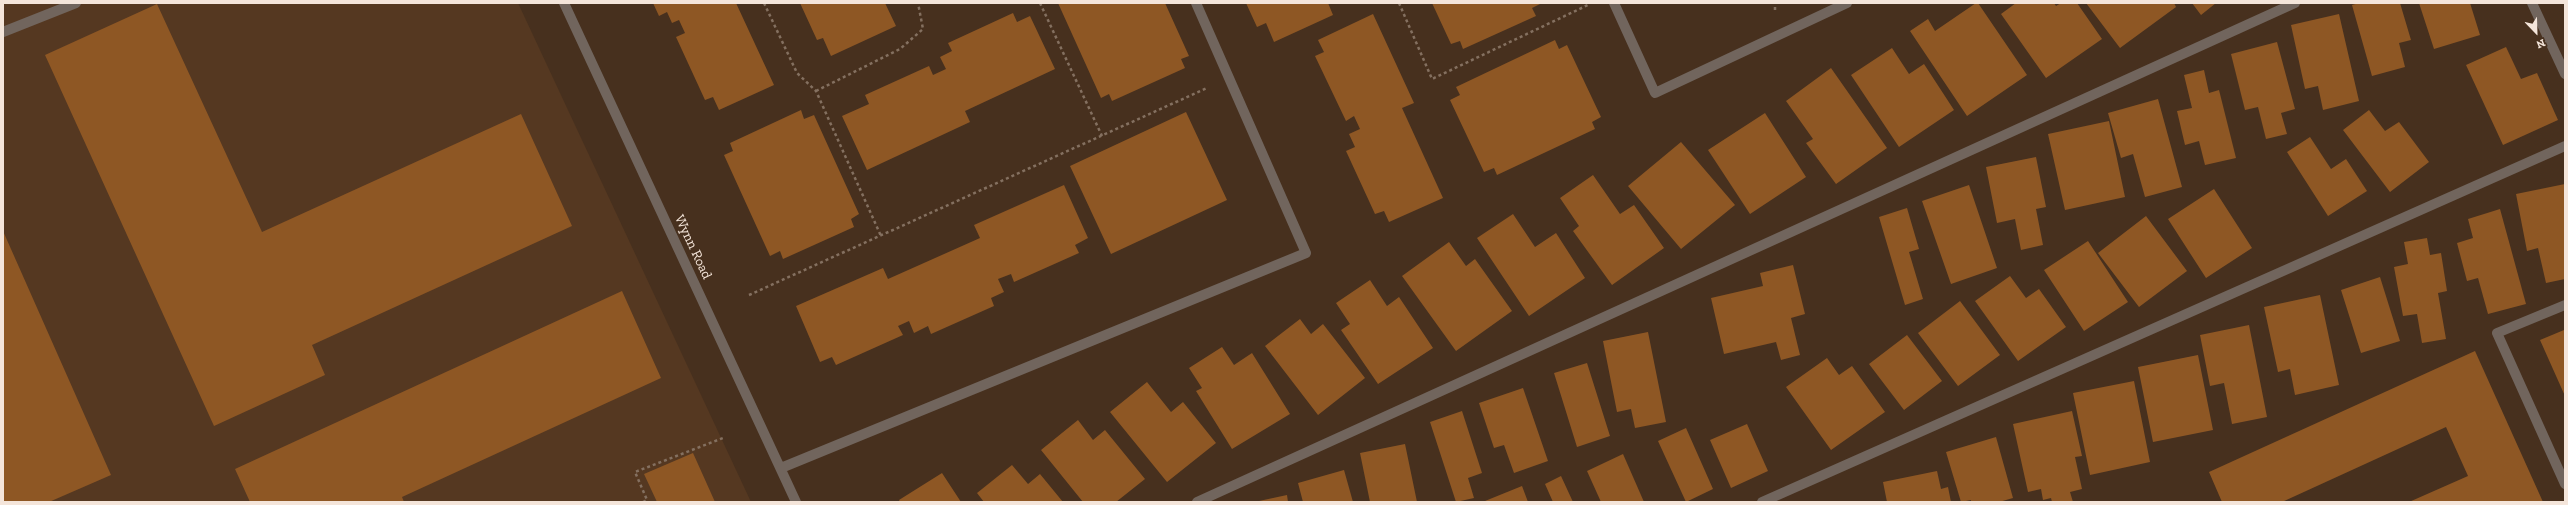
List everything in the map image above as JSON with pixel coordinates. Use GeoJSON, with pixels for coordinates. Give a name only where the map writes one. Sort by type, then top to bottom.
{"type":"FeatureCollection","features":[{"type":"Feature","properties":{"kind":"street"},"geometry":{"type":"LineString","coordinates":[[3,32],[76,3]]}},
{"type":"Feature","properties":{"kind":"street","name":"Wynn Road"},"geometry":{"type":"LineString","coordinates":[[564,3],[796,502]]}},
{"type":"Feature","properties":{"kind":"street"},"geometry":{"type":"LineString","coordinates":[[781,468],[1306,253],[1196,3]]}},
{"type":"Feature","properties":{"kind":"street"},"geometry":{"type":"LineString","coordinates":[[1614,3],[1655,93],[1847,3]]}},
{"type":"Feature","properties":{"kind":"street"},"geometry":{"type":"LineString","coordinates":[[1197,502],[2295,3]]}},
{"type":"Feature","properties":{"kind":"street"},"geometry":{"type":"LineString","coordinates":[[2532,3],[2565,74]]}},
{"type":"Feature","properties":{"kind":"street"},"geometry":{"type":"LineString","coordinates":[[1762,502],[2565,146]]}},
{"type":"Feature","properties":{"kind":"street"},"geometry":{"type":"LineString","coordinates":[[2565,304],[2497,333],[2565,484]]}},
{"type":"Feature","properties":{"kind":"path"},"geometry":{"type":"LineString","coordinates":[[764,3],[797,73],[816,91],[881,236]]}},
{"type":"Feature","properties":{"kind":"path"},"geometry":{"type":"LineString","coordinates":[[816,91],[900,49],[923,29],[918,3]]}},
{"type":"Feature","properties":{"kind":"path"},"geometry":{"type":"LineString","coordinates":[[1040,3],[1102,136]]}},
{"type":"Feature","properties":{"kind":"path"},"geometry":{"type":"LineString","coordinates":[[1399,3],[1432,79],[1593,3]]}},
{"type":"Feature","properties":{"kind":"path"},"geometry":{"type":"LineString","coordinates":[[749,295],[1229,78]]}},
{"type":"Feature","properties":{"kind":"path"},"geometry":{"type":"LineString","coordinates":[[643,502],[647,500],[635,472],[723,438]]}},
{"type":"Feature","properties":{"kind":"shaded area"},"geometry":{"type":"Polygon","coordinates":[[[3,3],[518,3],[751,502],[3,502],[3,3]]]}},
{"type":"Feature","properties":{"kind":"building"},"geometry":{"type":"Polygon","coordinates":[[[653,3],[736,3],[774,85],[719,110],[713,97],[705,100],[676,37],[685,33],[679,20],[672,23],[667,12],[659,16],[653,3]]]}},
{"type":"Feature","properties":{"kind":"building"},"geometry":{"type":"Polygon","coordinates":[[[800,3],[885,3],[896,26],[831,56],[823,38],[817,40],[800,3]]]}},
{"type":"Feature","properties":{"kind":"building"},"geometry":{"type":"Polygon","coordinates":[[[1058,3],[1165,3],[1189,56],[1181,59],[1185,68],[1112,101],[1109,94],[1101,98],[1058,3]]]}},
{"type":"Feature","properties":{"kind":"building"},"geometry":{"type":"Polygon","coordinates":[[[1246,3],[1328,3],[1333,15],[1274,42],[1266,23],[1257,27],[1246,3]]]}},
{"type":"Feature","properties":{"kind":"building"},"geometry":{"type":"Polygon","coordinates":[[[1432,3],[1542,3],[1532,8],[1536,16],[1463,49],[1460,41],[1451,44],[1432,3]]]}},
{"type":"Feature","properties":{"kind":"building"},"geometry":{"type":"Polygon","coordinates":[[[1978,3],[2027,75],[1967,116],[1910,31],[1928,19],[1935,31],[1978,3]]]}},
{"type":"Feature","properties":{"kind":"building"},"geometry":{"type":"Polygon","coordinates":[[[2016,3],[2054,3],[2056,6],[2061,3],[2077,3],[2102,39],[2046,78],[2001,14],[2016,3]]]}},
{"type":"Feature","properties":{"kind":"building"},"geometry":{"type":"Polygon","coordinates":[[[2086,3],[2174,3],[2176,7],[2120,48],[2086,3]]]}},
{"type":"Feature","properties":{"kind":"building"},"geometry":{"type":"Polygon","coordinates":[[[2192,3],[2216,3],[2201,15],[2192,3]]]}},
{"type":"Feature","properties":{"kind":"building"},"geometry":{"type":"Polygon","coordinates":[[[2359,3],[2400,3],[2411,40],[2399,43],[2405,67],[2372,76],[2352,5],[2359,3]]]}},
{"type":"Feature","properties":{"kind":"building"},"geometry":{"type":"Polygon","coordinates":[[[2419,3],[2470,3],[2480,35],[2434,49],[2419,3]]]}},
{"type":"Feature","properties":{"kind":"building"},"geometry":{"type":"Polygon","coordinates":[[[157,4],[262,232],[521,114],[572,226],[312,345],[325,375],[214,426],[45,55],[157,4]]]}},
{"type":"Feature","properties":{"kind":"building"},"geometry":{"type":"Polygon","coordinates":[[[1013,13],[1017,22],[1030,16],[1055,69],[965,111],[970,122],[867,170],[842,116],[869,104],[865,95],[929,66],[933,75],[946,69],[940,57],[952,51],[948,43],[1013,13]]]}},
{"type":"Feature","properties":{"kind":"building"},"geometry":{"type":"Polygon","coordinates":[[[1373,14],[1414,103],[1402,108],[1443,198],[1389,222],[1384,211],[1375,214],[1346,151],[1355,147],[1349,134],[1360,129],[1354,116],[1346,121],[1315,56],[1324,52],[1318,40],[1373,14]]]}},
{"type":"Feature","properties":{"kind":"building"},"geometry":{"type":"Polygon","coordinates":[[[2339,14],[2359,101],[2323,110],[2318,86],[2305,89],[2291,25],[2339,14]]]}},
{"type":"Feature","properties":{"kind":"building"},"geometry":{"type":"Polygon","coordinates":[[[1555,40],[1559,49],[1567,45],[1601,117],[1592,122],[1595,129],[1497,175],[1494,168],[1484,172],[1450,100],[1460,95],[1456,87],[1555,40]]]}},
{"type":"Feature","properties":{"kind":"building"},"geometry":{"type":"Polygon","coordinates":[[[2277,42],[2295,109],[2281,113],[2287,134],[2266,139],[2258,107],[2245,110],[2231,54],[2277,42]]]}},
{"type":"Feature","properties":{"kind":"building"},"geometry":{"type":"Polygon","coordinates":[[[2506,47],[2521,79],[2537,73],[2558,120],[2503,145],[2466,65],[2506,47]]]}},
{"type":"Feature","properties":{"kind":"building"},"geometry":{"type":"Polygon","coordinates":[[[1892,48],[1909,74],[1924,64],[1954,110],[1899,147],[1851,75],[1892,48]]]}},
{"type":"Feature","properties":{"kind":"building"},"geometry":{"type":"Polygon","coordinates":[[[1831,68],[1887,148],[1836,184],[1806,143],[1813,139],[1786,101],[1831,68]]]}},
{"type":"Feature","properties":{"kind":"building"},"geometry":{"type":"Polygon","coordinates":[[[2204,70],[2209,93],[2219,90],[2236,158],[2205,165],[2199,141],[2185,145],[2177,111],[2192,108],[2184,75],[2204,70]]]}},
{"type":"Feature","properties":{"kind":"building"},"geometry":{"type":"Polygon","coordinates":[[[2158,99],[2182,187],[2145,197],[2133,154],[2121,158],[2108,113],[2158,99]]]}},
{"type":"Feature","properties":{"kind":"building"},"geometry":{"type":"Polygon","coordinates":[[[801,110],[804,119],[814,115],[859,214],[851,219],[854,227],[783,259],[780,251],[770,256],[724,155],[733,151],[730,143],[801,110]]]}},
{"type":"Feature","properties":{"kind":"building"},"geometry":{"type":"Polygon","coordinates":[[[2369,110],[2385,131],[2399,122],[2429,162],[2390,192],[2343,130],[2369,110]]]}},
{"type":"Feature","properties":{"kind":"building"},"geometry":{"type":"Polygon","coordinates":[[[1186,112],[1227,200],[1111,254],[1070,166],[1186,112]]]}},
{"type":"Feature","properties":{"kind":"building"},"geometry":{"type":"Polygon","coordinates":[[[1765,113],[1806,177],[1750,214],[1708,150],[1765,113]]]}},
{"type":"Feature","properties":{"kind":"building"},"geometry":{"type":"Polygon","coordinates":[[[2109,121],[2125,197],[2065,210],[2048,134],[2109,121]]]}},
{"type":"Feature","properties":{"kind":"building"},"geometry":{"type":"Polygon","coordinates":[[[2310,137],[2331,169],[2346,159],[2367,191],[2328,216],[2287,152],[2310,137]]]}},
{"type":"Feature","properties":{"kind":"building"},"geometry":{"type":"Polygon","coordinates":[[[1681,142],[1735,205],[1681,249],[1628,186],[1681,142]]]}},
{"type":"Feature","properties":{"kind":"building"},"geometry":{"type":"Polygon","coordinates":[[[2036,157],[2046,207],[2036,209],[2043,245],[2021,250],[2015,219],[1997,223],[1986,167],[2036,157]]]}},
{"type":"Feature","properties":{"kind":"building"},"geometry":{"type":"Polygon","coordinates":[[[1593,175],[1620,214],[1634,205],[1664,248],[1612,285],[1573,231],[1579,226],[1560,198],[1593,175]]]}},
{"type":"Feature","properties":{"kind":"building"},"geometry":{"type":"Polygon","coordinates":[[[2565,184],[2565,279],[2546,283],[2538,248],[2527,251],[2516,194],[2565,184]]]}},
{"type":"Feature","properties":{"kind":"building"},"geometry":{"type":"Polygon","coordinates":[[[1064,185],[1088,238],[1075,245],[1079,253],[1014,282],[1011,274],[998,279],[1004,292],[991,298],[994,306],[931,334],[928,326],[914,333],[909,321],[898,326],[903,335],[836,365],[832,357],[820,362],[796,306],[883,268],[888,279],[980,238],[974,225],[1064,185]]]}},
{"type":"Feature","properties":{"kind":"building"},"geometry":{"type":"Polygon","coordinates":[[[1969,185],[1997,268],[1951,284],[1922,201],[1969,185]]]}},
{"type":"Feature","properties":{"kind":"building"},"geometry":{"type":"Polygon","coordinates":[[[2214,189],[2252,248],[2206,278],[2168,219],[2214,189]]]}},
{"type":"Feature","properties":{"kind":"building"},"geometry":{"type":"Polygon","coordinates":[[[1907,208],[1919,249],[1909,252],[1923,299],[1905,305],[1879,217],[1907,208]]]}},
{"type":"Feature","properties":{"kind":"building"},"geometry":{"type":"Polygon","coordinates":[[[2500,209],[2526,304],[2488,314],[2478,278],[2467,281],[2457,243],[2473,238],[2468,219],[2500,209]]]}},
{"type":"Feature","properties":{"kind":"building"},"geometry":{"type":"Polygon","coordinates":[[[1513,214],[1535,247],[1556,233],[1585,278],[1529,316],[1477,238],[1513,214]]]}},
{"type":"Feature","properties":{"kind":"building"},"geometry":{"type":"Polygon","coordinates":[[[2146,216],[2187,271],[2139,307],[2098,253],[2146,216]]]}},
{"type":"Feature","properties":{"kind":"building"},"geometry":{"type":"Polygon","coordinates":[[[3,231],[111,475],[49,502],[3,502],[3,231]]]}},
{"type":"Feature","properties":{"kind":"building"},"geometry":{"type":"Polygon","coordinates":[[[2427,238],[2430,255],[2441,253],[2447,291],[2438,293],[2446,339],[2422,343],[2417,314],[2403,316],[2394,267],[2408,264],[2404,242],[2427,238]]]}},
{"type":"Feature","properties":{"kind":"building"},"geometry":{"type":"Polygon","coordinates":[[[2088,241],[2128,302],[2084,331],[2044,270],[2088,241]]]}},
{"type":"Feature","properties":{"kind":"building"},"geometry":{"type":"Polygon","coordinates":[[[1449,242],[1466,266],[1475,259],[1512,311],[1456,351],[1402,276],[1449,242]]]}},
{"type":"Feature","properties":{"kind":"building"},"geometry":{"type":"Polygon","coordinates":[[[1793,265],[1805,314],[1791,318],[1800,355],[1781,360],[1776,342],[1724,354],[1711,298],[1763,286],[1760,273],[1793,265]]]}},
{"type":"Feature","properties":{"kind":"building"},"geometry":{"type":"Polygon","coordinates":[[[2010,276],[2026,298],[2039,289],[2066,327],[2018,361],[1975,301],[2010,276]]]}},
{"type":"Feature","properties":{"kind":"building"},"geometry":{"type":"Polygon","coordinates":[[[2380,277],[2400,341],[2361,353],[2341,290],[2380,277]]]}},
{"type":"Feature","properties":{"kind":"building"},"geometry":{"type":"Polygon","coordinates":[[[1370,280],[1387,306],[1399,297],[1433,348],[1378,384],[1341,330],[1350,324],[1336,303],[1370,280]]]}},
{"type":"Feature","properties":{"kind":"building"},"geometry":{"type":"Polygon","coordinates":[[[622,291],[661,378],[402,497],[404,502],[250,502],[235,469],[622,291]]]}},
{"type":"Feature","properties":{"kind":"building"},"geometry":{"type":"Polygon","coordinates":[[[2320,295],[2339,385],[2295,395],[2290,369],[2278,372],[2264,307],[2320,295]]]}},
{"type":"Feature","properties":{"kind":"building"},"geometry":{"type":"Polygon","coordinates":[[[1960,301],[2000,355],[1958,386],[1918,333],[1960,301]]]}},
{"type":"Feature","properties":{"kind":"building"},"geometry":{"type":"Polygon","coordinates":[[[1300,319],[1311,334],[1323,324],[1365,378],[1318,415],[1265,346],[1300,319]]]}},
{"type":"Feature","properties":{"kind":"building"},"geometry":{"type":"Polygon","coordinates":[[[2249,325],[2267,417],[2232,424],[2224,383],[2210,386],[2200,335],[2249,325]]]}},
{"type":"Feature","properties":{"kind":"building"},"geometry":{"type":"Polygon","coordinates":[[[2564,330],[2565,332],[2565,396],[2540,340],[2564,330]]]}},
{"type":"Feature","properties":{"kind":"building"},"geometry":{"type":"Polygon","coordinates":[[[1648,332],[1666,422],[1635,428],[1631,409],[1617,412],[1603,341],[1648,332]]]}},
{"type":"Feature","properties":{"kind":"building"},"geometry":{"type":"Polygon","coordinates":[[[1907,335],[1942,381],[1904,410],[1869,364],[1907,335]]]}},
{"type":"Feature","properties":{"kind":"building"},"geometry":{"type":"Polygon","coordinates":[[[1222,347],[1234,365],[1252,353],[1290,414],[1232,449],[1196,391],[1202,388],[1189,368],[1222,347]]]}},
{"type":"Feature","properties":{"kind":"building"},"geometry":{"type":"Polygon","coordinates":[[[2475,351],[2543,502],[2409,502],[2468,476],[2446,427],[2282,502],[2222,502],[2209,472],[2475,351]]]}},
{"type":"Feature","properties":{"kind":"building"},"geometry":{"type":"Polygon","coordinates":[[[2198,355],[2213,430],[2153,442],[2138,367],[2198,355]]]}},
{"type":"Feature","properties":{"kind":"building"},"geometry":{"type":"Polygon","coordinates":[[[1827,358],[1839,375],[1852,366],[1885,412],[1831,450],[1786,387],[1827,358]]]}},
{"type":"Feature","properties":{"kind":"building"},"geometry":{"type":"Polygon","coordinates":[[[1587,363],[1610,436],[1577,447],[1554,373],[1587,363]]]}},
{"type":"Feature","properties":{"kind":"building"},"geometry":{"type":"Polygon","coordinates":[[[2134,381],[2150,462],[2090,475],[2073,393],[2134,381]]]}},
{"type":"Feature","properties":{"kind":"building"},"geometry":{"type":"Polygon","coordinates":[[[1147,382],[1171,412],[1183,402],[1216,443],[1167,482],[1110,412],[1147,382]]]}},
{"type":"Feature","properties":{"kind":"building"},"geometry":{"type":"Polygon","coordinates":[[[1523,388],[1548,461],[1514,473],[1504,445],[1494,448],[1479,403],[1523,388]]]}},
{"type":"Feature","properties":{"kind":"building"},"geometry":{"type":"Polygon","coordinates":[[[1462,411],[1482,473],[1468,478],[1474,498],[1456,502],[1430,422],[1462,411]]]}},
{"type":"Feature","properties":{"kind":"building"},"geometry":{"type":"Polygon","coordinates":[[[2072,411],[2082,456],[2075,457],[2082,489],[2070,492],[2073,502],[2052,502],[2051,498],[2043,500],[2041,489],[2028,492],[2013,424],[2072,411]]]}},
{"type":"Feature","properties":{"kind":"building"},"geometry":{"type":"Polygon","coordinates":[[[1078,420],[1093,440],[1105,430],[1145,479],[1116,502],[1083,502],[1041,450],[1078,420]]]}},
{"type":"Feature","properties":{"kind":"building"},"geometry":{"type":"Polygon","coordinates":[[[1747,424],[1768,471],[1731,488],[1710,440],[1747,424]]]}},
{"type":"Feature","properties":{"kind":"building"},"geometry":{"type":"Polygon","coordinates":[[[1686,428],[1713,489],[1686,502],[1658,441],[1686,428]]]}},
{"type":"Feature","properties":{"kind":"building"},"geometry":{"type":"Polygon","coordinates":[[[1996,437],[2013,498],[1999,502],[1971,502],[1971,500],[1961,502],[1946,452],[1996,437]]]}},
{"type":"Feature","properties":{"kind":"building"},"geometry":{"type":"Polygon","coordinates":[[[1405,444],[1417,502],[1370,502],[1360,453],[1405,444]]]}},
{"type":"Feature","properties":{"kind":"building"},"geometry":{"type":"Polygon","coordinates":[[[693,453],[715,502],[657,502],[644,474],[693,453]]]}},
{"type":"Feature","properties":{"kind":"building"},"geometry":{"type":"Polygon","coordinates":[[[1623,454],[1644,502],[1601,502],[1587,471],[1623,454]]]}},
{"type":"Feature","properties":{"kind":"building"},"geometry":{"type":"Polygon","coordinates":[[[1012,465],[1028,484],[1040,474],[1063,502],[984,502],[977,493],[1012,465]]]}},
{"type":"Feature","properties":{"kind":"building"},"geometry":{"type":"Polygon","coordinates":[[[1344,470],[1353,502],[1303,502],[1298,483],[1344,470]]]}},
{"type":"Feature","properties":{"kind":"building"},"geometry":{"type":"Polygon","coordinates":[[[1937,471],[1941,489],[1948,487],[1951,502],[1887,502],[1883,482],[1937,471]]]}},
{"type":"Feature","properties":{"kind":"building"},"geometry":{"type":"Polygon","coordinates":[[[942,473],[961,502],[900,502],[899,500],[942,473]]]}},
{"type":"Feature","properties":{"kind":"building"},"geometry":{"type":"Polygon","coordinates":[[[1561,476],[1573,502],[1553,502],[1545,484],[1561,476]]]}},
{"type":"Feature","properties":{"kind":"building"},"geometry":{"type":"Polygon","coordinates":[[[1522,486],[1528,502],[1485,501],[1522,486]]]}},
{"type":"Feature","properties":{"kind":"building"},"geometry":{"type":"Polygon","coordinates":[[[1287,495],[1288,502],[1259,502],[1259,501],[1287,495]]]}}]}
